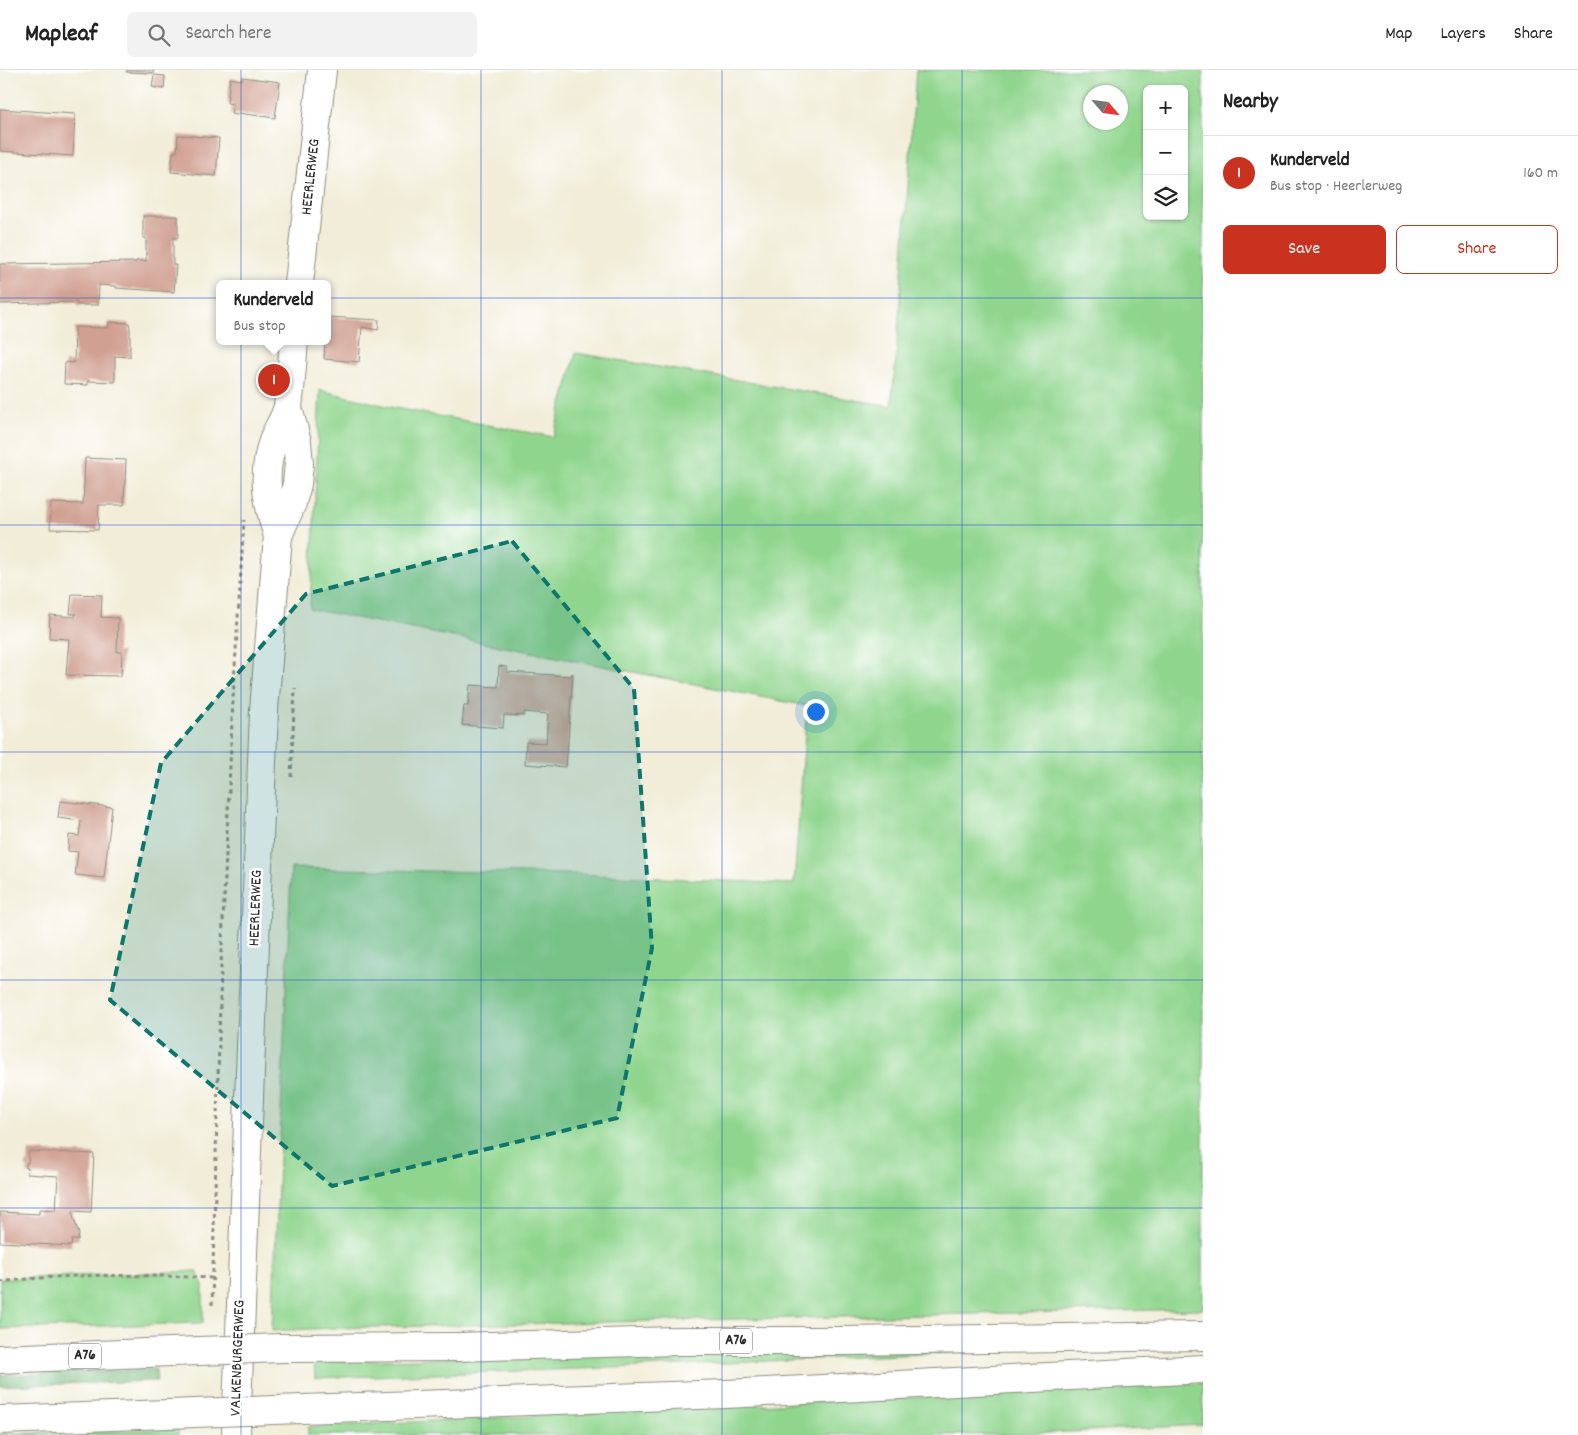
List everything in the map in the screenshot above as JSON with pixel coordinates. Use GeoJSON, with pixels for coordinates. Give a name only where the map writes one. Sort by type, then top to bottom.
{"type":"FeatureCollection","features":[{"type":"Feature","properties":{"kind":"main road","name":"HEERLERWEG"},"geometry":{"type":"LineString","coordinates":[[299,280],[322,70]]}},
{"type":"Feature","properties":{"kind":"main road","name":"HEERLERWEG"},"geometry":{"type":"LineString","coordinates":[[241,1280],[264,710],[278,536],[292,504],[299,464],[297,442],[288,408],[294,345]]}},
{"type":"Feature","properties":{"kind":"main road","name":"VALKENBURGERWEG"},"geometry":{"type":"LineString","coordinates":[[236,1435],[241,1280]]}},
{"type":"Feature","properties":{"kind":"main road","name":"A76"},"geometry":{"type":"LineString","coordinates":[[0,1359],[282,1348],[456,1347],[676,1341],[845,1341],[1203,1336]]}},
{"type":"Feature","properties":{"kind":"main road"},"geometry":{"type":"LineString","coordinates":[[0,1420],[726,1394],[1203,1369]]}},
{"type":"Feature","properties":{"kind":"path","name":"HEERLERWEG"},"geometry":{"type":"LineString","coordinates":[[212,1278],[221,966],[232,699],[241,565]]}},
{"type":"Feature","properties":{"kind":"path"},"geometry":{"type":"LineString","coordinates":[[0,1282],[58,1276],[96,1275],[241,1280]]}},
{"type":"Feature","properties":{"kind":"highlighted area"},"geometry":{"type":"Polygon","coordinates":[[[512,541],[634,689],[652,948],[617,1118],[332,1186],[110,1000],[161,763],[306,594],[512,541]]]}},
{"type":"Feature","properties":{"kind":"green space"},"geometry":{"type":"Polygon","coordinates":[[[916,70],[1203,70],[1203,1309],[334,1328],[272,1331],[291,868],[575,874],[794,884],[807,706],[310,609],[320,390],[395,408],[553,437],[576,353],[891,406],[916,70]]]}},
{"type":"Feature","properties":{"kind":"green space"},"geometry":{"type":"Polygon","coordinates":[[[197,1271],[203,1286],[203,1323],[0,1329],[0,1279],[197,1271]]]}},
{"type":"Feature","properties":{"kind":"green space"},"geometry":{"type":"Polygon","coordinates":[[[986,1351],[641,1367],[315,1378],[314,1362],[639,1352],[986,1351]]]}},
{"type":"Feature","properties":{"kind":"green space"},"geometry":{"type":"Polygon","coordinates":[[[156,1369],[157,1381],[0,1386],[0,1375],[156,1369]]]}},
{"type":"Feature","properties":{"kind":"green space"},"geometry":{"type":"Polygon","coordinates":[[[1203,1383],[1203,1425],[1009,1435],[308,1435],[308,1427],[1203,1383]]]}},
{"type":"Feature","properties":{"kind":"green space"},"geometry":{"type":"Polygon","coordinates":[[[178,1429],[178,1435],[0,1435],[0,1434],[178,1429]]]}},
{"type":"Feature","properties":{"kind":"building"},"geometry":{"type":"Polygon","coordinates":[[[127,70],[154,70],[153,73],[126,72],[127,70]]]}},
{"type":"Feature","properties":{"kind":"building"},"geometry":{"type":"Polygon","coordinates":[[[154,75],[165,76],[164,89],[152,87],[154,75]]]}},
{"type":"Feature","properties":{"kind":"building"},"geometry":{"type":"Polygon","coordinates":[[[242,77],[280,82],[275,118],[238,113],[237,115],[231,114],[233,104],[227,103],[230,78],[242,80],[242,77]]]}},
{"type":"Feature","properties":{"kind":"building"},"geometry":{"type":"Polygon","coordinates":[[[0,109],[75,114],[73,156],[0,151],[0,109]]]}},
{"type":"Feature","properties":{"kind":"building"},"geometry":{"type":"Polygon","coordinates":[[[178,135],[219,138],[216,176],[171,172],[173,152],[177,152],[178,135]]]}},
{"type":"Feature","properties":{"kind":"building"},"geometry":{"type":"Polygon","coordinates":[[[143,216],[178,216],[178,238],[173,238],[173,265],[176,265],[174,292],[99,285],[98,305],[77,305],[77,302],[0,304],[0,264],[146,261],[146,238],[143,238],[143,216]]]}},
{"type":"Feature","properties":{"kind":"building"},"geometry":{"type":"Polygon","coordinates":[[[331,317],[379,320],[378,330],[362,327],[359,362],[324,359],[325,345],[331,345],[331,317]]]}},
{"type":"Feature","properties":{"kind":"building"},"geometry":{"type":"Polygon","coordinates":[[[109,322],[129,323],[130,328],[130,357],[115,356],[115,382],[88,381],[88,385],[64,384],[65,362],[74,363],[75,327],[108,328],[109,322]]]}},
{"type":"Feature","properties":{"kind":"building"},"geometry":{"type":"Polygon","coordinates":[[[85,458],[126,460],[124,505],[99,505],[98,530],[50,529],[51,503],[83,504],[85,458]]]}},
{"type":"Feature","properties":{"kind":"building"},"geometry":{"type":"Polygon","coordinates":[[[72,594],[102,595],[101,617],[118,618],[117,652],[122,652],[121,676],[66,675],[69,639],[49,638],[50,615],[75,617],[76,614],[70,614],[72,594]]]}},
{"type":"Feature","properties":{"kind":"building"},"geometry":{"type":"Polygon","coordinates":[[[499,666],[507,667],[507,672],[571,676],[573,674],[566,767],[525,764],[526,742],[546,743],[548,714],[524,712],[524,716],[504,715],[503,728],[462,725],[464,706],[468,706],[470,685],[498,687],[499,666]]]}},
{"type":"Feature","properties":{"kind":"building"},"geometry":{"type":"Polygon","coordinates":[[[60,801],[112,807],[104,878],[75,875],[78,852],[68,851],[69,835],[79,836],[81,821],[58,818],[60,801]]]}},
{"type":"Feature","properties":{"kind":"building"},"geometry":{"type":"Polygon","coordinates":[[[29,1151],[94,1154],[91,1212],[73,1211],[79,1234],[78,1240],[72,1240],[71,1246],[0,1242],[0,1212],[39,1214],[39,1209],[56,1210],[58,1176],[27,1174],[28,1168],[26,1168],[26,1163],[28,1163],[29,1151]]]}},
{"type":"Feature","properties":{"kind":"place","name":"Kunderveld"},"geometry":{"type":"Point","coordinates":[274,380]}}]}
